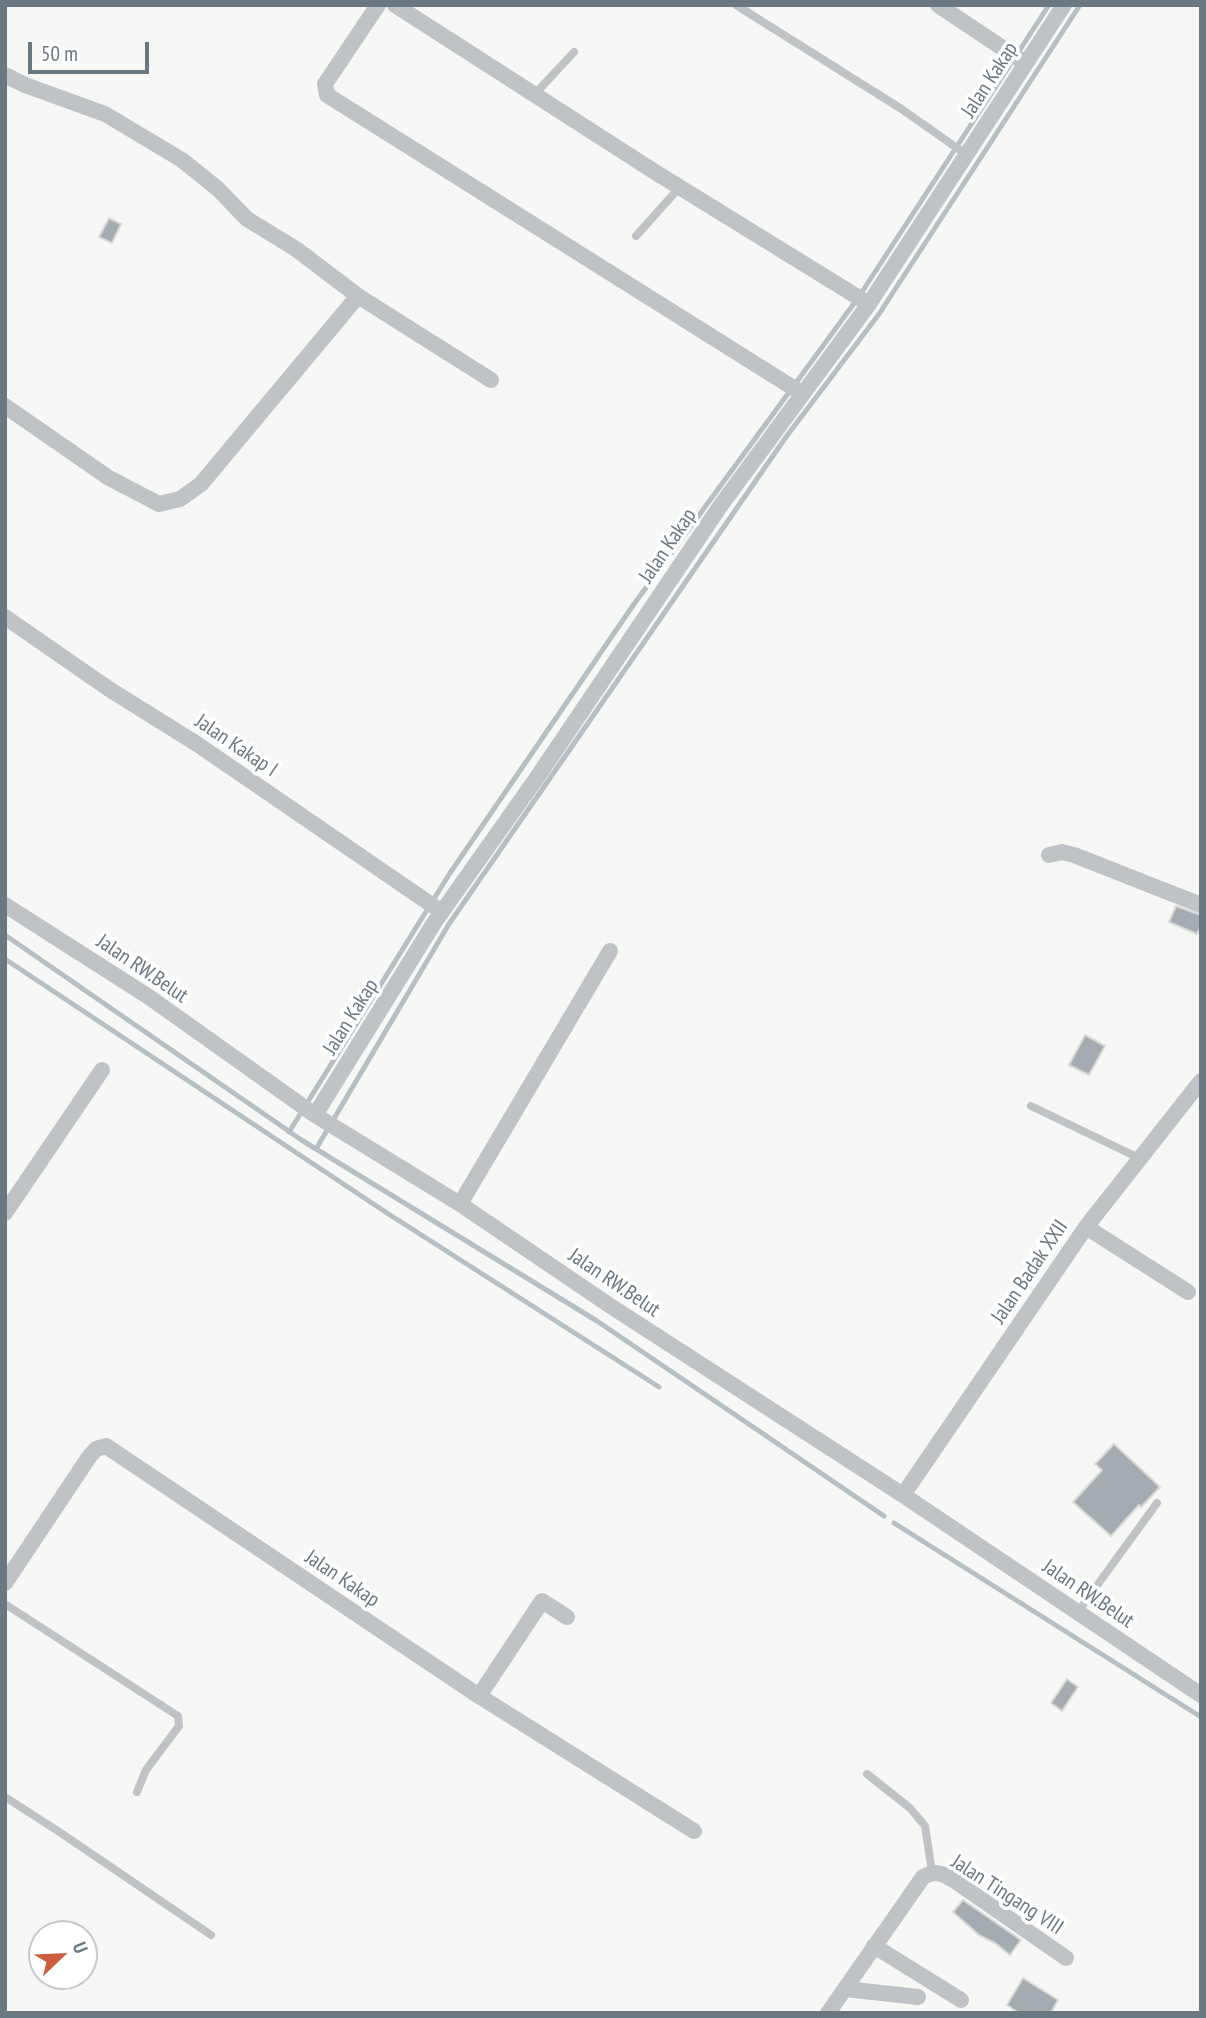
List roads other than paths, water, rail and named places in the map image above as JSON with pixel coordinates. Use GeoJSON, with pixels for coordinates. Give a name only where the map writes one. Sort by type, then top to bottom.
{"type":"FeatureCollection","features":[{"type":"Feature","properties":{"kind":"street"},"geometry":{"type":"LineString","coordinates":[[378,5],[325,84],[327,95],[803,394]]}},
{"type":"Feature","properties":{"kind":"street"},"geometry":{"type":"LineString","coordinates":[[395,5],[869,304]]}},
{"type":"Feature","properties":{"kind":"street"},"geometry":{"type":"LineString","coordinates":[[938,5],[1026,63]]}},
{"type":"Feature","properties":{"kind":"street","name":"Jalan Kakap"},"geometry":{"type":"LineString","coordinates":[[315,1115],[442,912],[549,761],[721,505],[869,304],[1063,5]]}},
{"type":"Feature","properties":{"kind":"street"},"geometry":{"type":"LineString","coordinates":[[5,75],[105,114],[182,160],[218,189],[247,219],[296,250],[358,296],[491,380]]}},
{"type":"Feature","properties":{"kind":"street"},"geometry":{"type":"LineString","coordinates":[[5,406],[109,478],[159,504],[180,499],[201,484],[358,296]]}},
{"type":"Feature","properties":{"kind":"street","name":"Jalan Kakap I"},"geometry":{"type":"LineString","coordinates":[[5,617],[109,689],[197,744],[442,912]]}},
{"type":"Feature","properties":{"kind":"street"},"geometry":{"type":"LineString","coordinates":[[1049,855],[1062,852],[1073,855],[1201,905]]}},
{"type":"Feature","properties":{"kind":"street","name":"Jalan RW.Belut"},"geometry":{"type":"LineString","coordinates":[[5,905],[149,997],[315,1115],[460,1204],[612,1307],[903,1495],[1201,1695]]}},
{"type":"Feature","properties":{"kind":"street"},"geometry":{"type":"LineString","coordinates":[[460,1204],[610,951]]}},
{"type":"Feature","properties":{"kind":"street"},"geometry":{"type":"LineString","coordinates":[[5,1213],[102,1070]]}},
{"type":"Feature","properties":{"kind":"street","name":"Jalan Badak XXII"},"geometry":{"type":"LineString","coordinates":[[903,1495],[1086,1227],[1201,1081]]}},
{"type":"Feature","properties":{"kind":"street"},"geometry":{"type":"LineString","coordinates":[[1086,1227],[1188,1292]]}},
{"type":"Feature","properties":{"kind":"street","name":"Jalan Kakap"},"geometry":{"type":"LineString","coordinates":[[5,1583],[89,1457],[96,1449],[106,1446],[484,1699]]}},
{"type":"Feature","properties":{"kind":"street"},"geometry":{"type":"LineString","coordinates":[[567,1617],[542,1601],[484,1699],[694,1831]]}},
{"type":"Feature","properties":{"kind":"street","name":"Jalan Tingang VIII"},"geometry":{"type":"LineString","coordinates":[[828,2013],[923,1877],[932,1872],[942,1873],[955,1881],[1066,1958]]}},
{"type":"Feature","properties":{"kind":"street"},"geometry":{"type":"LineString","coordinates":[[874,1946],[961,2000]]}},
{"type":"Feature","properties":{"kind":"street"},"geometry":{"type":"LineString","coordinates":[[845,1989],[918,1997]]}},
{"type":"Feature","properties":{"kind":"lane"},"geometry":{"type":"LineString","coordinates":[[736,5],[900,108],[967,155]]}},
{"type":"Feature","properties":{"kind":"lane"},"geometry":{"type":"LineString","coordinates":[[534,95],[574,52]]}},
{"type":"Feature","properties":{"kind":"lane"},"geometry":{"type":"LineString","coordinates":[[636,236],[680,187]]}},
{"type":"Feature","properties":{"kind":"lane"},"geometry":{"type":"LineString","coordinates":[[1031,1106],[1139,1158]]}},
{"type":"Feature","properties":{"kind":"lane"},"geometry":{"type":"LineString","coordinates":[[1077,1613],[1157,1503]]}},
{"type":"Feature","properties":{"kind":"lane"},"geometry":{"type":"LineString","coordinates":[[5,1604],[178,1716],[179,1726],[146,1770],[137,1792]]}},
{"type":"Feature","properties":{"kind":"lane"},"geometry":{"type":"LineString","coordinates":[[867,1774],[910,1808],[925,1826],[932,1872]]}},
{"type":"Feature","properties":{"kind":"lane"},"geometry":{"type":"LineString","coordinates":[[5,1797],[211,1935]]}},
{"type":"Feature","properties":{"kind":"waterway"},"geometry":{"type":"LineString","coordinates":[[289,1132],[450,873],[634,604],[858,298],[1049,5]]}},
{"type":"Feature","properties":{"kind":"waterway"},"geometry":{"type":"LineString","coordinates":[[316,1149],[449,924],[786,437],[879,314],[1080,5]]}},
{"type":"Feature","properties":{"kind":"waterway"},"geometry":{"type":"LineString","coordinates":[[5,935],[303,1141],[597,1321],[884,1516]]}},
{"type":"Feature","properties":{"kind":"waterway"},"geometry":{"type":"LineString","coordinates":[[5,959],[387,1213],[659,1387]]}},
{"type":"Feature","properties":{"kind":"waterway"},"geometry":{"type":"LineString","coordinates":[[894,1523],[1201,1717]]}}]}
